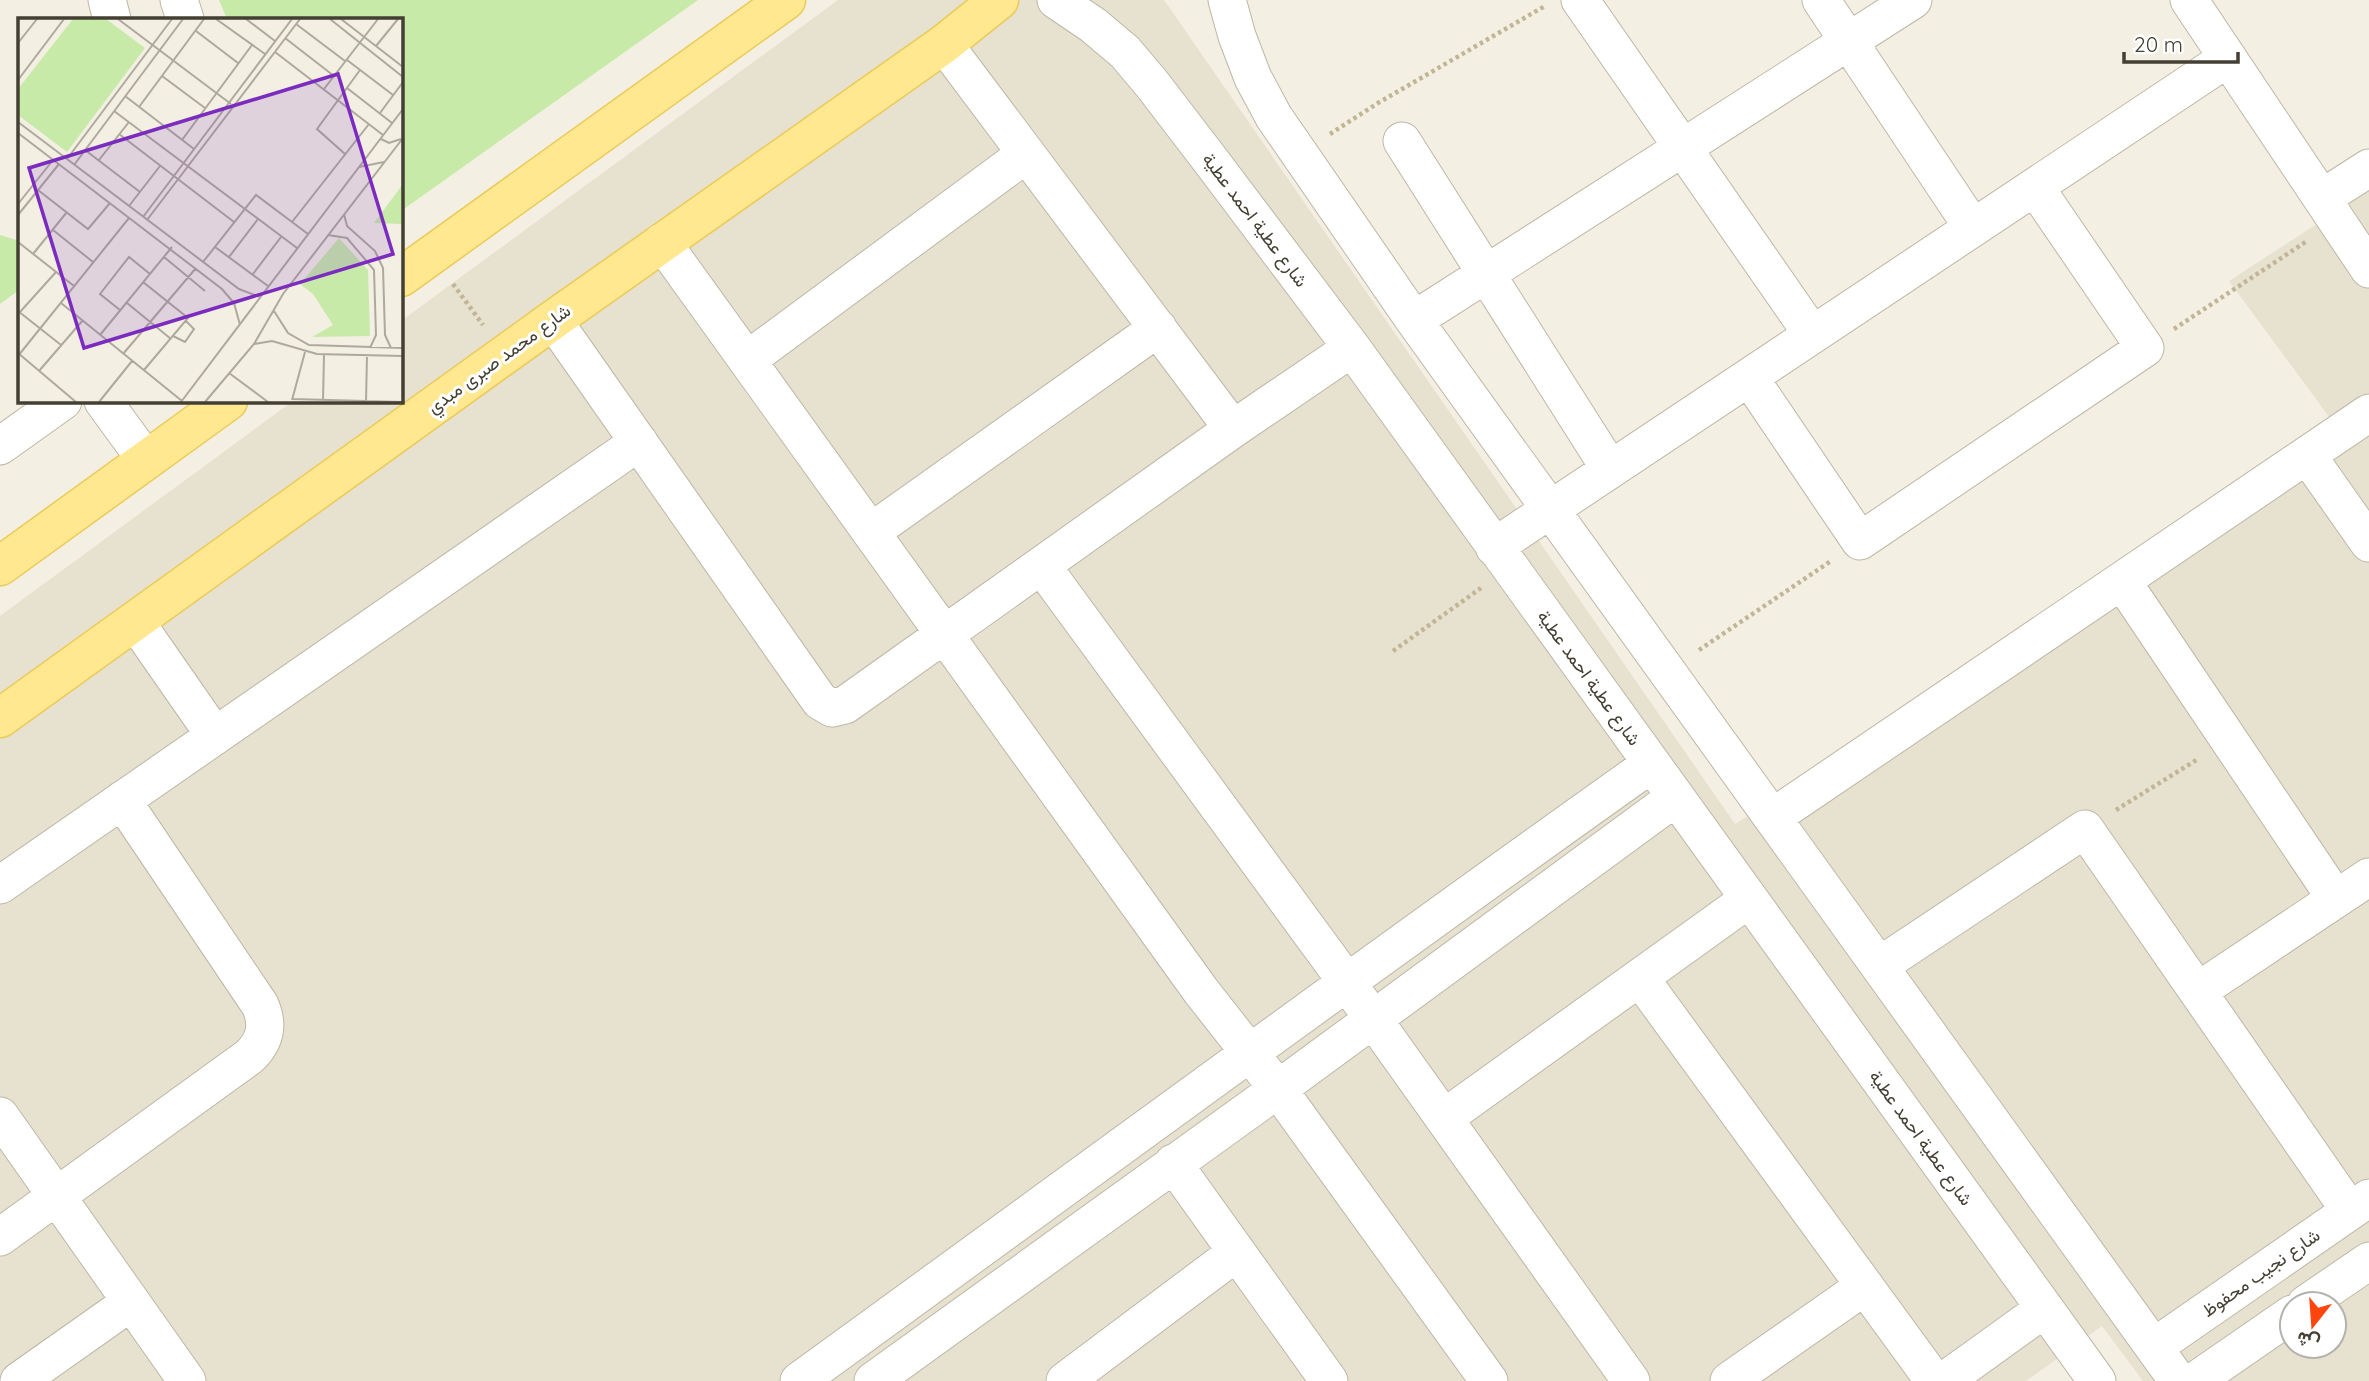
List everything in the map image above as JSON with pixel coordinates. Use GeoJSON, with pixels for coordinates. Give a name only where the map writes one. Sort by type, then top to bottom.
{"type":"FeatureCollection","features":[{"type":"Feature","properties":{"kind":"main road"},"geometry":{"type":"LineString","coordinates":[[412,267],[786,0]]}},
{"type":"Feature","properties":{"kind":"main road","name":"شارع محمد صبرى مبدي"},"geometry":{"type":"LineString","coordinates":[[0,718],[662,242],[944,44],[999,0]]}},
{"type":"Feature","properties":{"kind":"main road"},"geometry":{"type":"LineString","coordinates":[[0,566],[227,402]]}},
{"type":"Feature","properties":{"kind":"main road"},"geometry":{"type":"LineString","coordinates":[[0,685],[50,682]]}},
{"type":"Feature","properties":{"kind":"street"},"geometry":{"type":"LineString","coordinates":[[107,0],[112,18]]}},
{"type":"Feature","properties":{"kind":"street"},"geometry":{"type":"LineString","coordinates":[[179,0],[186,18]]}},
{"type":"Feature","properties":{"kind":"street","name":"شارع عطية احمد عطية"},"geometry":{"type":"LineString","coordinates":[[1056,0],[1093,25],[1125,52],[1152,83],[1352,348],[2044,1309],[2081,1375]]}},
{"type":"Feature","properties":{"kind":"street"},"geometry":{"type":"LineString","coordinates":[[1227,0],[1253,78],[1274,117],[1299,154],[1414,320],[2178,1381]]}},
{"type":"Feature","properties":{"kind":"street"},"geometry":{"type":"LineString","coordinates":[[1580,0],[1812,334]]}},
{"type":"Feature","properties":{"kind":"street"},"geometry":{"type":"LineString","coordinates":[[1821,0],[1973,228]]}},
{"type":"Feature","properties":{"kind":"street"},"geometry":{"type":"LineString","coordinates":[[1414,320],[1913,0]]}},
{"type":"Feature","properties":{"kind":"street"},"geometry":{"type":"LineString","coordinates":[[2189,0],[2369,269]]}},
{"type":"Feature","properties":{"kind":"street"},"geometry":{"type":"LineString","coordinates":[[944,44],[1233,429]]}},
{"type":"Feature","properties":{"kind":"street"},"geometry":{"type":"LineString","coordinates":[[1502,557],[1550,509],[2228,58]]}},
{"type":"Feature","properties":{"kind":"street"},"geometry":{"type":"LineString","coordinates":[[1402,141],[1610,469]]}},
{"type":"Feature","properties":{"kind":"street"},"geometry":{"type":"LineString","coordinates":[[747,360],[1026,155]]}},
{"type":"Feature","properties":{"kind":"street"},"geometry":{"type":"LineString","coordinates":[[2329,210],[2369,168]]}},
{"type":"Feature","properties":{"kind":"street"},"geometry":{"type":"LineString","coordinates":[[1749,377],[1860,541],[2145,348],[2035,187]]}},
{"type":"Feature","properties":{"kind":"street"},"geometry":{"type":"LineString","coordinates":[[662,242],[1201,991],[1278,1089],[1489,1381]]}},
{"type":"Feature","properties":{"kind":"street"},"geometry":{"type":"LineString","coordinates":[[554,320],[820,701],[832,708],[845,705],[1233,429],[1352,348]]}},
{"type":"Feature","properties":{"kind":"street"},"geometry":{"type":"LineString","coordinates":[[871,532],[1158,328]]}},
{"type":"Feature","properties":{"kind":"street"},"geometry":{"type":"LineString","coordinates":[[0,446],[61,402]]}},
{"type":"Feature","properties":{"kind":"street"},"geometry":{"type":"LineString","coordinates":[[104,402],[146,460]]}},
{"type":"Feature","properties":{"kind":"street"},"geometry":{"type":"LineString","coordinates":[[1773,817],[2369,413]]}},
{"type":"Feature","properties":{"kind":"street"},"geometry":{"type":"LineString","coordinates":[[0,884],[639,442]]}},
{"type":"Feature","properties":{"kind":"street"},"geometry":{"type":"LineString","coordinates":[[2307,455],[2369,543]]}},
{"type":"Feature","properties":{"kind":"street"},"geometry":{"type":"LineString","coordinates":[[1042,566],[1346,981],[1631,1381]]}},
{"type":"Feature","properties":{"kind":"street"},"geometry":{"type":"LineString","coordinates":[[2122,581],[2336,899]]}},
{"type":"Feature","properties":{"kind":"street"},"geometry":{"type":"LineString","coordinates":[[135,621],[215,736]]}},
{"type":"Feature","properties":{"kind":"street"},"geometry":{"type":"LineString","coordinates":[[799,1381],[1346,981],[1651,764]]}},
{"type":"Feature","properties":{"kind":"street"},"geometry":{"type":"LineString","coordinates":[[873,1381],[1676,797]]}},
{"type":"Feature","properties":{"kind":"street"},"geometry":{"type":"LineString","coordinates":[[0,1237],[250,1056],[264,1038],[265,1016],[260,1005],[122,800]]}},
{"type":"Feature","properties":{"kind":"street"},"geometry":{"type":"LineString","coordinates":[[1879,966],[2085,829],[2198,991],[2360,1205]]}},
{"type":"Feature","properties":{"kind":"street"},"geometry":{"type":"LineString","coordinates":[[2198,991],[2369,877]]}},
{"type":"Feature","properties":{"kind":"street"},"geometry":{"type":"LineString","coordinates":[[1444,1118],[1749,899]]}},
{"type":"Feature","properties":{"kind":"street"},"geometry":{"type":"LineString","coordinates":[[1640,978],[1934,1381]]}},
{"type":"Feature","properties":{"kind":"street"},"geometry":{"type":"LineString","coordinates":[[0,1116],[187,1381]]}},
{"type":"Feature","properties":{"kind":"street"},"geometry":{"type":"LineString","coordinates":[[1173,1163],[1329,1381]]}},
{"type":"Feature","properties":{"kind":"street","name":"شارع نجيب محفوظ"},"geometry":{"type":"LineString","coordinates":[[2154,1347],[2360,1205]]}},
{"type":"Feature","properties":{"kind":"street"},"geometry":{"type":"LineString","coordinates":[[1065,1381],[1237,1252]]}},
{"type":"Feature","properties":{"kind":"street"},"geometry":{"type":"LineString","coordinates":[[2327,1290],[2369,1261]]}},
{"type":"Feature","properties":{"kind":"street"},"geometry":{"type":"LineString","coordinates":[[1729,1381],[1865,1286]]}},
{"type":"Feature","properties":{"kind":"street"},"geometry":{"type":"LineString","coordinates":[[26,1379],[131,1302]]}},
{"type":"Feature","properties":{"kind":"street"},"geometry":{"type":"LineString","coordinates":[[1944,1381],[2044,1309]]}},
{"type":"Feature","properties":{"kind":"street"},"geometry":{"type":"LineString","coordinates":[[2195,1381],[2278,1324]]}},
{"type":"Feature","properties":{"kind":"path"},"geometry":{"type":"LineString","coordinates":[[1299,154],[1378,103],[1555,0]]}},
{"type":"Feature","properties":{"kind":"path"},"geometry":{"type":"LineString","coordinates":[[2145,348],[2329,210]]}},
{"type":"Feature","properties":{"kind":"path"},"geometry":{"type":"LineString","coordinates":[[412,267],[506,354]]}},
{"type":"Feature","properties":{"kind":"path"},"geometry":{"type":"LineString","coordinates":[[1668,672],[1860,541]]}},
{"type":"Feature","properties":{"kind":"path"},"geometry":{"type":"LineString","coordinates":[[1393,651],[1502,557]]}},
{"type":"Feature","properties":{"kind":"path"},"geometry":{"type":"LineString","coordinates":[[2085,829],[2229,740]]}},
{"type":"Feature","properties":{"kind":"shaded area"},"geometry":{"type":"Polygon","coordinates":[[[838,0],[1164,0],[1735,824],[1869,741],[2330,418],[2229,281],[2369,190],[2369,1381],[2143,1381],[2102,1326],[2026,1381],[0,1381],[0,616],[292,402],[402,402],[402,320],[838,0]]]}},
{"type":"Feature","properties":{"kind":"green space"},"geometry":{"type":"Polygon","coordinates":[[[219,0],[698,0],[402,210],[402,18],[227,18],[219,0]]]}},
{"type":"Feature","properties":{"kind":"green space"},"geometry":{"type":"Polygon","coordinates":[[[0,235],[18,241],[18,291],[0,304],[0,235]]]}}]}
